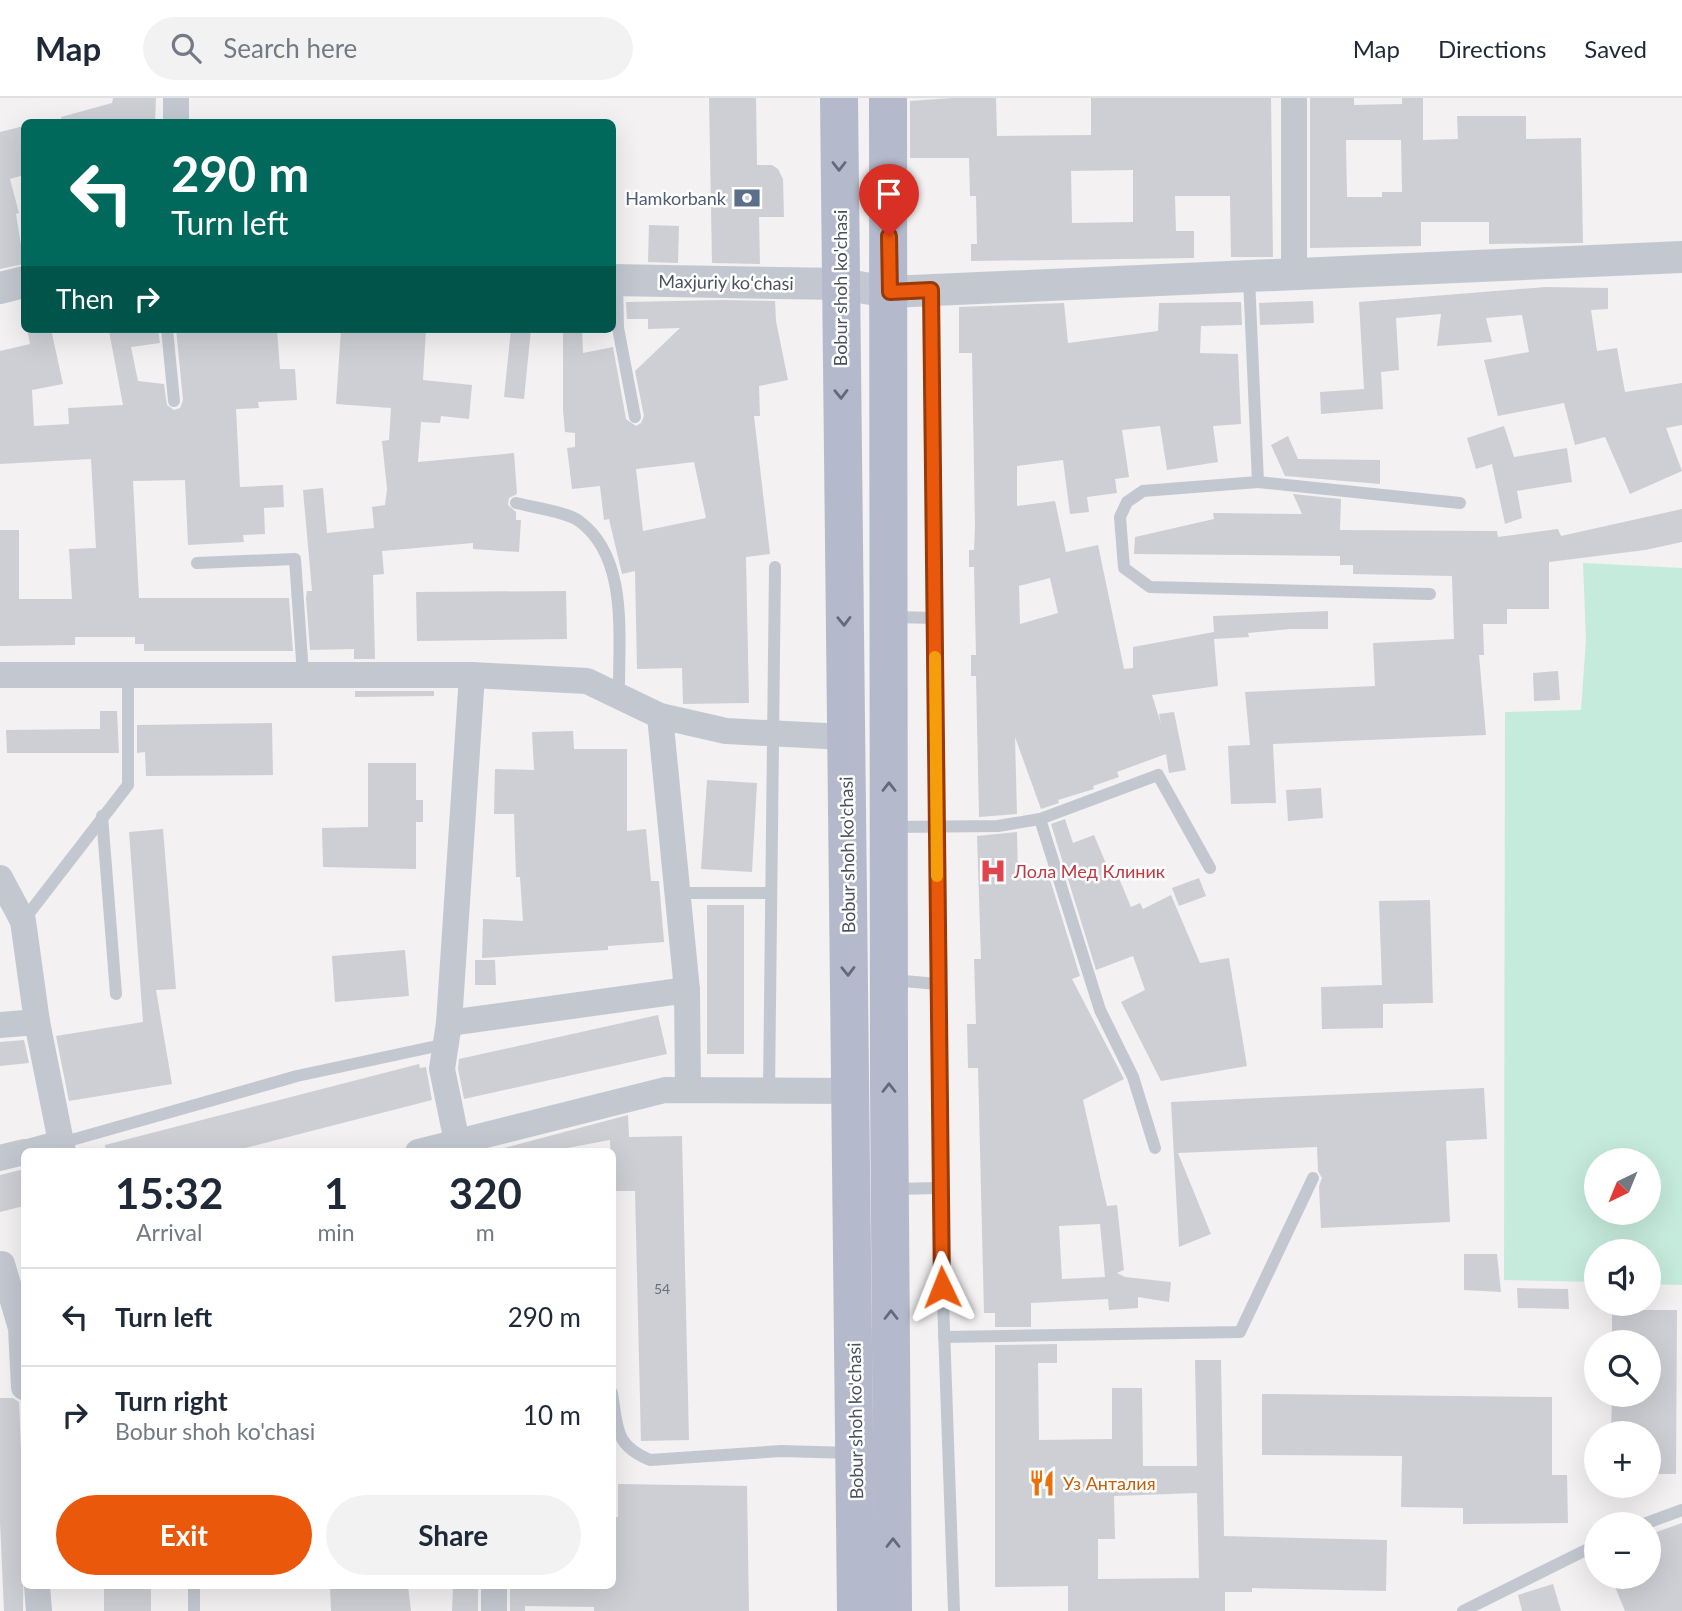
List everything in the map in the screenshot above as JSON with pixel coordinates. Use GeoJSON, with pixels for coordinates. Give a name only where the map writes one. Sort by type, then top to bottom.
{"type":"FeatureCollection","features":[{"type":"Feature","properties":{"kind":"main road","name":"Bobur shoh ko'chasi"},"geometry":{"type":"LineString","coordinates":[[839,98],[856,1611]]}},
{"type":"Feature","properties":{"kind":"main road","name":"Bobur shoh ko'chasi"},"geometry":{"type":"LineString","coordinates":[[888,98],[889,979],[894,1611]]}},
{"type":"Feature","properties":{"kind":"street"},"geometry":{"type":"LineString","coordinates":[[176,98],[176,119]]}},
{"type":"Feature","properties":{"kind":"street"},"geometry":{"type":"LineString","coordinates":[[1294,98],[1294,276]]}},
{"type":"Feature","properties":{"kind":"street","name":"Maxjuriy koʻchasi"},"geometry":{"type":"LineString","coordinates":[[616,280],[840,284],[890,292],[1682,257]]}},
{"type":"Feature","properties":{"kind":"street"},"geometry":{"type":"LineString","coordinates":[[0,288],[21,283]]}},
{"type":"Feature","properties":{"kind":"street"},"geometry":{"type":"LineString","coordinates":[[0,675],[472,675],[587,681],[660,716],[726,730],[845,737]]}},
{"type":"Feature","properties":{"kind":"street"},"geometry":{"type":"LineString","coordinates":[[457,1142],[442,1069],[447,1034],[472,675]]}},
{"type":"Feature","properties":{"kind":"street"},"geometry":{"type":"LineString","coordinates":[[660,716],[687,990],[688,1090]]}},
{"type":"Feature","properties":{"kind":"street"},"geometry":{"type":"LineString","coordinates":[[0,878],[23,921],[37,1022],[62,1147]]}},
{"type":"Feature","properties":{"kind":"street"},"geometry":{"type":"LineString","coordinates":[[447,1034],[687,990]]}},
{"type":"Feature","properties":{"kind":"street"},"geometry":{"type":"LineString","coordinates":[[0,1025],[37,1022]]}},
{"type":"Feature","properties":{"kind":"street"},"geometry":{"type":"LineString","coordinates":[[434,1148],[665,1090],[849,1091]]}},
{"type":"Feature","properties":{"kind":"street"},"geometry":{"type":"LineString","coordinates":[[0,1158],[21,1153]]}},
{"type":"Feature","properties":{"kind":"street"},"geometry":{"type":"LineString","coordinates":[[9,1261],[21,1328]]}},
{"type":"Feature","properties":{"kind":"street"},"geometry":{"type":"LineString","coordinates":[[37,1589],[39,1611]]}},
{"type":"Feature","properties":{"kind":"street"},"geometry":{"type":"LineString","coordinates":[[494,1589],[494,1611]]}},
{"type":"Feature","properties":{"kind":"lane"},"geometry":{"type":"LineString","coordinates":[[1249,278],[1258,482]]}},
{"type":"Feature","properties":{"kind":"lane"},"geometry":{"type":"LineString","coordinates":[[931,290],[939,1188],[954,1611]]}},
{"type":"Feature","properties":{"kind":"lane"},"geometry":{"type":"LineString","coordinates":[[616,296],[618,328],[635,417]]}},
{"type":"Feature","properties":{"kind":"lane"},"geometry":{"type":"LineString","coordinates":[[167,333],[174,401]]}},
{"type":"Feature","properties":{"kind":"lane"},"geometry":{"type":"LineString","coordinates":[[1430,594],[1150,587],[1124,568],[1120,517],[1127,502],[1143,491],[1258,482],[1460,503]]}},
{"type":"Feature","properties":{"kind":"lane"},"geometry":{"type":"LineString","coordinates":[[516,503],[578,520],[603,547],[618,595],[619,696]]}},
{"type":"Feature","properties":{"kind":"lane"},"geometry":{"type":"LineString","coordinates":[[197,562],[295,559],[303,675]]}},
{"type":"Feature","properties":{"kind":"lane"},"geometry":{"type":"LineString","coordinates":[[769,1091],[775,567]]}},
{"type":"Feature","properties":{"kind":"lane"},"geometry":{"type":"LineString","coordinates":[[889,617],[935,618]]}},
{"type":"Feature","properties":{"kind":"lane"},"geometry":{"type":"LineString","coordinates":[[23,921],[128,785],[128,675]]}},
{"type":"Feature","properties":{"kind":"lane"},"geometry":{"type":"LineString","coordinates":[[889,827],[998,826],[1040,819],[1158,775],[1210,869]]}},
{"type":"Feature","properties":{"kind":"lane"},"geometry":{"type":"LineString","coordinates":[[102,816],[116,994]]}},
{"type":"Feature","properties":{"kind":"lane"},"geometry":{"type":"LineString","coordinates":[[1040,819],[1100,1010],[1133,1077],[1156,1148]]}},
{"type":"Feature","properties":{"kind":"lane"},"geometry":{"type":"LineString","coordinates":[[677,893],[771,893]]}},
{"type":"Feature","properties":{"kind":"lane"},"geometry":{"type":"LineString","coordinates":[[889,979],[937,984]]}},
{"type":"Feature","properties":{"kind":"lane"},"geometry":{"type":"LineString","coordinates":[[62,1147],[447,1034]]}},
{"type":"Feature","properties":{"kind":"lane"},"geometry":{"type":"LineString","coordinates":[[944,1337],[1240,1332],[1313,1178]]}},
{"type":"Feature","properties":{"kind":"lane"},"geometry":{"type":"LineString","coordinates":[[890,1189],[939,1188]]}},
{"type":"Feature","properties":{"kind":"lane"},"geometry":{"type":"LineString","coordinates":[[616,1416],[620,1438],[632,1452],[650,1460],[781,1451],[856,1453]]}},
{"type":"Feature","properties":{"kind":"lane"},"geometry":{"type":"LineString","coordinates":[[1661,1518],[1682,1510]]}},
{"type":"Feature","properties":{"kind":"lane"},"geometry":{"type":"LineString","coordinates":[[1463,1611],[1584,1551]]}},
{"type":"Feature","properties":{"kind":"lane"},"geometry":{"type":"LineString","coordinates":[[194,1589],[194,1611]]}},
{"type":"Feature","properties":{"kind":"green space"},"geometry":{"type":"Polygon","coordinates":[[[1583,563],[1682,568],[1682,1285],[1661,1284],[1661,1239],[1584,1239],[1584,1282],[1504,1280],[1505,712],[1581,710],[1586,640],[1583,563]]]}},
{"type":"Feature","properties":{"kind":"building"},"geometry":{"type":"Polygon","coordinates":[[[113,98],[156,98],[155,119],[61,119],[61,117],[112,103],[113,98]]]}},
{"type":"Feature","properties":{"kind":"building","name":"Hamkorbank"},"geometry":{"type":"Polygon","coordinates":[[[709,98],[756,98],[757,165],[772,165],[778,169],[783,179],[784,217],[759,217],[760,264],[712,263],[709,98]]]}},
{"type":"Feature","properties":{"kind":"building"},"geometry":{"type":"Polygon","coordinates":[[[996,98],[997,136],[1091,135],[1091,98],[1271,98],[1273,257],[1231,257],[1230,196],[1175,196],[1176,231],[1194,231],[1194,258],[971,261],[971,244],[977,244],[976,196],[970,196],[969,158],[910,158],[910,101],[996,98]],[[1133,170],[1071,171],[1072,223],[1133,222],[1133,170]]]}},
{"type":"Feature","properties":{"kind":"building"},"geometry":{"type":"Polygon","coordinates":[[[1310,98],[1354,98],[1354,105],[1402,104],[1402,98],[1423,98],[1423,140],[1458,139],[1457,116],[1526,116],[1526,139],[1581,138],[1583,243],[1489,244],[1489,222],[1421,222],[1421,246],[1310,248],[1310,98]],[[1346,140],[1347,197],[1382,197],[1382,192],[1402,192],[1401,140],[1346,140]]]}},
{"type":"Feature","properties":{"kind":"building"},"geometry":{"type":"Polygon","coordinates":[[[21,127],[21,176],[10,179],[19,213],[16,214],[21,265],[0,269],[0,132],[21,127]]]}},
{"type":"Feature","properties":{"kind":"building"},"geometry":{"type":"Polygon","coordinates":[[[649,225],[679,226],[678,263],[648,262],[649,225]]]}},
{"type":"Feature","properties":{"kind":"building"},"geometry":{"type":"Polygon","coordinates":[[[1546,287],[1608,288],[1608,309],[1591,310],[1597,351],[1617,348],[1625,392],[1682,383],[1682,425],[1666,428],[1682,471],[1630,494],[1605,437],[1575,445],[1564,403],[1498,416],[1484,360],[1529,352],[1522,315],[1486,318],[1492,342],[1437,346],[1441,314],[1396,318],[1399,370],[1381,372],[1383,409],[1321,414],[1320,392],[1364,389],[1359,302],[1546,287]]]}},
{"type":"Feature","properties":{"kind":"building"},"geometry":{"type":"Polygon","coordinates":[[[775,301],[776,321],[788,380],[759,386],[760,416],[754,416],[770,554],[746,557],[749,703],[683,704],[682,668],[637,669],[635,571],[622,574],[609,519],[604,520],[600,486],[572,489],[567,448],[575,447],[575,433],[565,432],[563,333],[582,333],[583,353],[613,347],[626,419],[636,426],[644,416],[635,371],[680,328],[648,329],[648,319],[627,319],[626,302],[775,301]],[[694,462],[636,469],[643,531],[706,518],[694,462]]]}},
{"type":"Feature","properties":{"kind":"building"},"geometry":{"type":"Polygon","coordinates":[[[1313,301],[1314,323],[1260,325],[1259,303],[1313,301]]]}},
{"type":"Feature","properties":{"kind":"building"},"geometry":{"type":"Polygon","coordinates":[[[1241,302],[1242,325],[1201,326],[1200,353],[1238,354],[1241,424],[1213,426],[1218,462],[1167,470],[1160,426],[1122,430],[1129,477],[1115,479],[1117,493],[1087,497],[1089,512],[1070,514],[1063,460],[1017,466],[1017,506],[1055,501],[1066,552],[1098,545],[1124,669],[1133,668],[1133,647],[1214,632],[1213,616],[1328,611],[1328,629],[1290,629],[1248,633],[1249,637],[1214,639],[1218,686],[1152,695],[1161,724],[1159,714],[1174,712],[1186,770],[1169,773],[1166,754],[1117,772],[1119,777],[1041,809],[1015,737],[1017,814],[979,817],[976,676],[971,676],[971,655],[976,655],[974,567],[969,567],[969,550],[974,550],[975,527],[972,353],[959,353],[959,307],[1064,303],[1068,343],[1158,331],[1159,303],[1241,302]],[[1050,578],[1019,586],[1020,624],[1058,613],[1050,578]]]}},
{"type":"Feature","properties":{"kind":"building"},"geometry":{"type":"Polygon","coordinates":[[[28,333],[52,333],[63,384],[32,390],[34,426],[69,424],[68,408],[123,405],[109,333],[159,333],[160,343],[131,347],[138,381],[164,384],[167,405],[174,410],[180,408],[183,400],[176,333],[277,333],[280,369],[295,369],[297,400],[258,402],[259,408],[236,409],[240,487],[283,485],[284,507],[264,508],[265,534],[243,535],[244,542],[188,545],[185,480],[133,481],[139,598],[289,598],[293,651],[144,651],[144,644],[135,644],[135,637],[75,637],[75,645],[0,646],[0,530],[19,530],[19,599],[72,599],[69,549],[96,548],[91,459],[0,464],[0,351],[30,344],[28,333]]]}},
{"type":"Feature","properties":{"kind":"building"},"geometry":{"type":"Polygon","coordinates":[[[341,333],[426,333],[423,380],[472,385],[469,419],[441,416],[440,423],[421,422],[418,462],[514,453],[517,494],[509,498],[508,505],[516,512],[516,520],[521,520],[519,552],[473,549],[473,543],[382,551],[384,574],[373,575],[375,659],[354,659],[354,649],[310,650],[306,598],[307,591],[312,591],[303,490],[323,488],[327,533],[374,528],[372,507],[385,505],[387,489],[382,441],[389,440],[391,408],[336,404],[341,333]]]}},
{"type":"Feature","properties":{"kind":"building"},"geometry":{"type":"Polygon","coordinates":[[[511,333],[531,333],[524,399],[504,397],[511,333]]]}},
{"type":"Feature","properties":{"kind":"building"},"geometry":{"type":"Polygon","coordinates":[[[1504,426],[1514,457],[1567,448],[1572,482],[1517,491],[1522,518],[1505,524],[1492,464],[1476,469],[1467,438],[1504,426]]]}},
{"type":"Feature","properties":{"kind":"building"},"geometry":{"type":"Polygon","coordinates":[[[1288,436],[1298,459],[1380,460],[1380,484],[1285,476],[1271,445],[1288,436]]]}},
{"type":"Feature","properties":{"kind":"building"},"geometry":{"type":"Polygon","coordinates":[[[1293,494],[1341,499],[1340,530],[1497,531],[1498,537],[1558,529],[1561,536],[1682,509],[1682,542],[1645,550],[1549,562],[1549,609],[1507,609],[1507,624],[1483,624],[1484,655],[1479,655],[1486,735],[1273,744],[1276,803],[1231,804],[1228,746],[1250,745],[1245,692],[1375,686],[1373,643],[1454,639],[1452,576],[1353,574],[1353,565],[1340,565],[1340,556],[1134,554],[1135,537],[1214,519],[1213,513],[1302,514],[1293,494]]]}},
{"type":"Feature","properties":{"kind":"building"},"geometry":{"type":"Polygon","coordinates":[[[566,591],[567,639],[417,641],[416,592],[566,591]]]}},
{"type":"Feature","properties":{"kind":"building"},"geometry":{"type":"Polygon","coordinates":[[[1558,671],[1560,700],[1534,701],[1533,673],[1558,671]]]}},
{"type":"Feature","properties":{"kind":"building"},"geometry":{"type":"Polygon","coordinates":[[[355,691],[434,691],[434,696],[355,697],[355,691]]]}},
{"type":"Feature","properties":{"kind":"building"},"geometry":{"type":"Polygon","coordinates":[[[100,711],[117,711],[119,753],[7,753],[6,730],[100,729],[100,711]]]}},
{"type":"Feature","properties":{"kind":"building"},"geometry":{"type":"Polygon","coordinates":[[[272,723],[273,775],[146,776],[145,752],[137,753],[137,725],[272,723]]]}},
{"type":"Feature","properties":{"kind":"building"},"geometry":{"type":"Polygon","coordinates":[[[573,731],[574,749],[627,749],[627,831],[646,829],[651,881],[659,881],[664,942],[608,946],[608,950],[482,958],[483,919],[523,921],[520,877],[516,877],[514,814],[494,814],[495,769],[534,770],[532,732],[573,731]]]}},
{"type":"Feature","properties":{"kind":"building"},"geometry":{"type":"Polygon","coordinates":[[[368,763],[416,763],[416,800],[423,800],[423,822],[416,822],[416,869],[323,867],[322,828],[368,827],[368,763]]]}},
{"type":"Feature","properties":{"kind":"building"},"geometry":{"type":"Polygon","coordinates":[[[707,780],[757,783],[752,872],[701,869],[707,780]]]}},
{"type":"Feature","properties":{"kind":"building"},"geometry":{"type":"Polygon","coordinates":[[[1321,788],[1323,818],[1288,821],[1286,790],[1321,788]]]}},
{"type":"Feature","properties":{"kind":"building"},"geometry":{"type":"Polygon","coordinates":[[[1065,819],[1073,843],[1094,835],[1112,878],[1118,876],[1131,907],[1140,903],[1143,909],[1171,895],[1200,963],[1229,958],[1247,1066],[1161,1081],[1121,1002],[1145,990],[1133,956],[1096,970],[1051,824],[1065,819]]]}},
{"type":"Feature","properties":{"kind":"building"},"geometry":{"type":"Polygon","coordinates":[[[163,829],[176,989],[156,990],[172,1084],[69,1101],[56,1036],[143,1022],[129,832],[163,829]]]}},
{"type":"Feature","properties":{"kind":"building"},"geometry":{"type":"Polygon","coordinates":[[[1017,832],[1018,879],[1047,870],[1080,976],[1072,979],[1124,1079],[1083,1100],[1107,1206],[1117,1205],[1124,1270],[1117,1273],[1125,1277],[1171,1282],[1169,1302],[1138,1297],[1138,1308],[1109,1310],[1108,1299],[1031,1303],[1031,1327],[995,1327],[995,1313],[984,1313],[978,1068],[968,1068],[967,1024],[976,1024],[974,959],[981,959],[977,836],[1017,832]],[[1100,1224],[1059,1226],[1062,1279],[1105,1277],[1100,1224]]]}},
{"type":"Feature","properties":{"kind":"building"},"geometry":{"type":"Polygon","coordinates":[[[1199,878],[1206,896],[1179,906],[1172,888],[1199,878]]]}},
{"type":"Feature","properties":{"kind":"building"},"geometry":{"type":"Polygon","coordinates":[[[1430,900],[1433,1003],[1383,1004],[1383,1028],[1322,1029],[1321,987],[1382,985],[1379,901],[1430,900]]]}},
{"type":"Feature","properties":{"kind":"building"},"geometry":{"type":"Polygon","coordinates":[[[707,905],[744,905],[744,1054],[707,1054],[707,905]]]}},
{"type":"Feature","properties":{"kind":"building"},"geometry":{"type":"Polygon","coordinates":[[[405,950],[409,996],[335,1002],[332,956],[405,950]]]}},
{"type":"Feature","properties":{"kind":"building"},"geometry":{"type":"Polygon","coordinates":[[[475,960],[495,960],[496,985],[475,985],[475,960]]]}},
{"type":"Feature","properties":{"kind":"building"},"geometry":{"type":"Polygon","coordinates":[[[658,1015],[667,1054],[464,1099],[458,1069],[459,1059],[658,1015]]]}},
{"type":"Feature","properties":{"kind":"building"},"geometry":{"type":"Polygon","coordinates":[[[24,1040],[29,1063],[0,1066],[0,1042],[24,1040]]]}},
{"type":"Feature","properties":{"kind":"building"},"geometry":{"type":"Polygon","coordinates":[[[419,1064],[420,1068],[426,1067],[432,1100],[246,1148],[105,1148],[105,1145],[419,1064]]]}},
{"type":"Feature","properties":{"kind":"building"},"geometry":{"type":"Polygon","coordinates":[[[1484,1088],[1487,1139],[1446,1141],[1450,1222],[1321,1228],[1319,1186],[1322,1178],[1318,1171],[1317,1147],[1178,1153],[1211,1234],[1179,1247],[1171,1102],[1484,1088]]]}},
{"type":"Feature","properties":{"kind":"building"},"geometry":{"type":"Polygon","coordinates":[[[628,1115],[629,1137],[682,1136],[689,1440],[641,1441],[635,1191],[616,1191],[616,1148],[610,1148],[610,1140],[567,1148],[504,1148],[628,1115]]]}},
{"type":"Feature","properties":{"kind":"building"},"geometry":{"type":"Polygon","coordinates":[[[21,1170],[21,1207],[0,1212],[0,1175],[21,1170]]]}},
{"type":"Feature","properties":{"kind":"building"},"geometry":{"type":"Polygon","coordinates":[[[1464,1254],[1497,1254],[1501,1292],[1464,1290],[1464,1254]]]}},
{"type":"Feature","properties":{"kind":"building"},"geometry":{"type":"Polygon","coordinates":[[[1517,1288],[1568,1289],[1569,1309],[1518,1308],[1517,1288]]]}},
{"type":"Feature","properties":{"kind":"building"},"geometry":{"type":"Polygon","coordinates":[[[1661,1310],[1677,1310],[1676,1474],[1661,1474],[1661,1421],[1611,1421],[1612,1407],[1661,1407],[1661,1330],[1612,1330],[1612,1316],[1661,1316],[1661,1310]]]}},
{"type":"Feature","properties":{"kind":"building"},"geometry":{"type":"Polygon","coordinates":[[[1057,1344],[1057,1363],[1038,1363],[1039,1440],[1112,1439],[1112,1388],[1142,1388],[1143,1466],[1197,1466],[1195,1360],[1221,1360],[1224,1536],[1387,1540],[1386,1591],[1252,1588],[1252,1592],[1225,1592],[1225,1611],[1068,1611],[1068,1586],[995,1587],[995,1345],[1057,1344]],[[1197,1493],[1114,1496],[1115,1539],[1098,1539],[1098,1579],[1199,1578],[1197,1493]]]}},
{"type":"Feature","properties":{"kind":"building"},"geometry":{"type":"Polygon","coordinates":[[[1262,1394],[1552,1397],[1552,1475],[1567,1475],[1568,1523],[1463,1524],[1463,1508],[1401,1507],[1402,1456],[1262,1455],[1262,1394]]]}},
{"type":"Feature","properties":{"kind":"building"},"geometry":{"type":"Polygon","coordinates":[[[0,1398],[13,1398],[19,1402],[23,1611],[4,1611],[0,1521],[0,1398]]]}},
{"type":"Feature","properties":{"kind":"building"},"geometry":{"type":"Polygon","coordinates":[[[618,1484],[747,1486],[749,1611],[594,1611],[594,1607],[525,1606],[525,1611],[510,1611],[510,1589],[616,1589],[618,1484]]]}},
{"type":"Feature","properties":{"kind":"building"},"geometry":{"type":"Polygon","coordinates":[[[1682,1523],[1682,1611],[1625,1611],[1616,1589],[1661,1589],[1661,1530],[1682,1523]]]}},
{"type":"Feature","properties":{"kind":"building"},"geometry":{"type":"Polygon","coordinates":[[[1553,1584],[1561,1611],[1522,1611],[1518,1595],[1553,1584]]]}},
{"type":"Feature","properties":{"kind":"building"},"geometry":{"type":"Polygon","coordinates":[[[104,1589],[151,1589],[151,1611],[104,1611],[104,1589]]]}},
{"type":"Feature","properties":{"kind":"building"},"geometry":{"type":"Polygon","coordinates":[[[330,1589],[408,1589],[411,1611],[331,1611],[330,1589]]]}},
{"type":"Feature","properties":{"kind":"building"},"geometry":{"type":"Polygon","coordinates":[[[453,1589],[478,1589],[478,1611],[452,1611],[453,1589]]]}},
{"type":"Feature","properties":{"kind":"slow traffic"},"geometry":{"type":"LineString","coordinates":[[935,657],[937,876]]}},
{"type":"Feature","properties":{"kind":"place","name":"Hamkorbank"},"geometry":{"type":"Point","coordinates":[747,198]}},
{"type":"Feature","properties":{"kind":"place","name":"Лола Мед Клиник"},"geometry":{"type":"Point","coordinates":[993,871]}},
{"type":"Feature","properties":{"kind":"place","name":"Уз Анталия"},"geometry":{"type":"Point","coordinates":[1042,1483]}},
{"type":"Feature","properties":{"kind":"route"},"geometry":{"type":"LineString","coordinates":[[889,236],[890,292],[931,290],[937,1035],[942,1287]]}}]}
